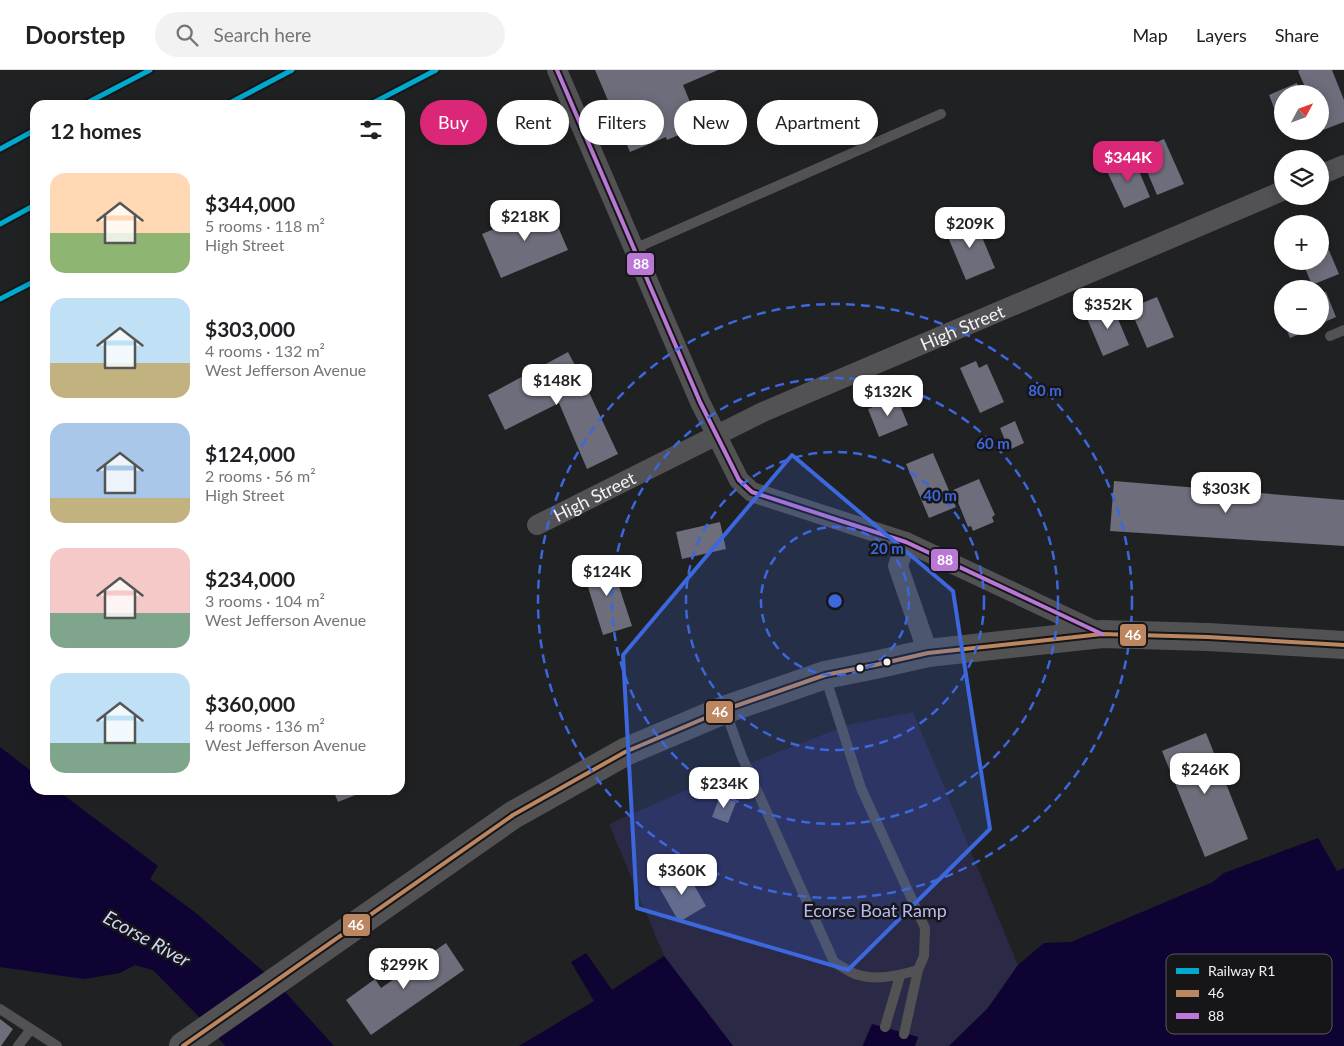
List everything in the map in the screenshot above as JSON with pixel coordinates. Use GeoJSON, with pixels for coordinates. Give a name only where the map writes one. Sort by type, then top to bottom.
{"type":"FeatureCollection","features":[{"type":"Feature","properties":{"kind":"main road"},"geometry":{"type":"LineString","coordinates":[[191,1041],[513,815],[625,752],[724,710],[825,675],[928,653],[1102,634],[1208,637],[1344,645]]}},
{"type":"Feature","properties":{"kind":"street"},"geometry":{"type":"LineString","coordinates":[[557,70],[700,402],[739,480],[752,492],[906,542],[1102,634]]}},
{"type":"Feature","properties":{"kind":"street"},"geometry":{"type":"LineString","coordinates":[[1329,172],[1344,165]]}},
{"type":"Feature","properties":{"kind":"street","name":"High Street"},"geometry":{"type":"LineString","coordinates":[[537,526],[772,408],[1274,194]]}},
{"type":"Feature","properties":{"kind":"street"},"geometry":{"type":"LineString","coordinates":[[906,542],[898,566],[928,653]]}},
{"type":"Feature","properties":{"kind":"lane"},"geometry":{"type":"LineString","coordinates":[[634,248],[941,114]]}},
{"type":"Feature","properties":{"kind":"lane"},"geometry":{"type":"LineString","coordinates":[[1330,336],[1344,330]]}},
{"type":"Feature","properties":{"kind":"lane"},"geometry":{"type":"LineString","coordinates":[[825,675],[861,788],[925,928],[924,956],[918,970],[904,1034]]}},
{"type":"Feature","properties":{"kind":"lane"},"geometry":{"type":"LineString","coordinates":[[724,710],[742,757],[834,962],[855,974],[875,978],[900,976],[918,970]]}},
{"type":"Feature","properties":{"kind":"lane"},"geometry":{"type":"LineString","coordinates":[[885,1027],[900,976]]}},
{"type":"Feature","properties":{"kind":"lane"},"geometry":{"type":"LineString","coordinates":[[0,1009],[57,1046]]}},
{"type":"Feature","properties":{"kind":"lane"},"geometry":{"type":"LineString","coordinates":[[18,1046],[31,1029]]}},
{"type":"Feature","properties":{"kind":"highlighted area"},"geometry":{"type":"Polygon","coordinates":[[[792,455],[953,591],[990,829],[848,970],[637,908],[623,655],[792,455]]]}},
{"type":"Feature","properties":{"kind":"green space","name":"Ecorse Boat Ramp"},"geometry":{"type":"Polygon","coordinates":[[[913,712],[1018,965],[988,1008],[949,1046],[915,1046],[918,1037],[872,1024],[862,1046],[733,1046],[664,956],[609,824],[730,771],[848,725],[913,712]]]}},
{"type":"Feature","properties":{"kind":"water","name":"Ecorse River"},"geometry":{"type":"Polygon","coordinates":[[[0,747],[30,770],[30,795],[64,795],[158,866],[150,879],[196,913],[278,984],[334,1046],[225,1046],[213,1031],[153,970],[135,965],[120,973],[84,979],[0,967],[0,747]]]}},
{"type":"Feature","properties":{"kind":"water"},"geometry":{"type":"Polygon","coordinates":[[[1318,838],[1337,871],[1344,868],[1344,1046],[949,1046],[988,1008],[1018,965],[1044,943],[1071,942],[1213,882],[1224,873],[1318,838]]]}},
{"type":"Feature","properties":{"kind":"water"},"geometry":{"type":"Polygon","coordinates":[[[586,953],[612,990],[664,956],[733,1046],[519,1046],[594,1001],[571,962],[586,953]]]}},
{"type":"Feature","properties":{"kind":"water"},"geometry":{"type":"Polygon","coordinates":[[[872,1024],[918,1037],[915,1046],[863,1046],[872,1024]]]}},
{"type":"Feature","properties":{"kind":"building"},"geometry":{"type":"Polygon","coordinates":[[[595,70],[718,70],[683,85],[689,100],[674,100],[674,137],[667,140],[666,137],[664,138],[664,100],[608,100],[595,70]]]}},
{"type":"Feature","properties":{"kind":"building"},"geometry":{"type":"Polygon","coordinates":[[[1332,70],[1344,100],[1344,122],[1329,128],[1329,85],[1304,85],[1298,71],[1332,70]]]}},
{"type":"Feature","properties":{"kind":"building"},"geometry":{"type":"Polygon","coordinates":[[[1274,93],[1274,108],[1269,95],[1274,93]]]}},
{"type":"Feature","properties":{"kind":"building"},"geometry":{"type":"Polygon","coordinates":[[[1164,139],[1184,184],[1157,195],[1138,150],[1164,139]]]}},
{"type":"Feature","properties":{"kind":"building"},"geometry":{"type":"Polygon","coordinates":[[[627,145],[647,145],[630,152],[627,145]]]}},
{"type":"Feature","properties":{"kind":"building"},"geometry":{"type":"Polygon","coordinates":[[[1133,157],[1150,197],[1124,208],[1106,169],[1133,157]]]}},
{"type":"Feature","properties":{"kind":"building"},"geometry":{"type":"Polygon","coordinates":[[[549,206],[568,250],[501,278],[482,234],[549,206]]]}},
{"type":"Feature","properties":{"kind":"building"},"geometry":{"type":"Polygon","coordinates":[[[974,218],[995,268],[966,280],[945,230],[974,218]]]}},
{"type":"Feature","properties":{"kind":"building"},"geometry":{"type":"Polygon","coordinates":[[[1329,250],[1339,274],[1324,280],[1310,280],[1306,270],[1329,270],[1329,250]]]}},
{"type":"Feature","properties":{"kind":"building"},"geometry":{"type":"Polygon","coordinates":[[[1157,297],[1174,337],[1147,348],[1130,308],[1157,297]]]}},
{"type":"Feature","properties":{"kind":"building"},"geometry":{"type":"Polygon","coordinates":[[[1329,300],[1336,317],[1329,320],[1329,300]]]}},
{"type":"Feature","properties":{"kind":"building"},"geometry":{"type":"Polygon","coordinates":[[[1112,305],[1129,345],[1103,356],[1086,316],[1112,305]]]}},
{"type":"Feature","properties":{"kind":"building"},"geometry":{"type":"Polygon","coordinates":[[[568,352],[618,454],[587,469],[559,403],[505,430],[488,395],[568,352]]]}},
{"type":"Feature","properties":{"kind":"building"},"geometry":{"type":"Polygon","coordinates":[[[976,361],[979,368],[987,364],[1004,402],[980,413],[960,368],[976,361]]]}},
{"type":"Feature","properties":{"kind":"building"},"geometry":{"type":"Polygon","coordinates":[[[897,398],[908,425],[879,437],[868,409],[897,398]]]}},
{"type":"Feature","properties":{"kind":"building"},"geometry":{"type":"Polygon","coordinates":[[[1015,421],[1024,443],[1009,450],[1000,428],[1015,421]]]}},
{"type":"Feature","properties":{"kind":"building"},"geometry":{"type":"Polygon","coordinates":[[[933,453],[956,507],[929,518],[906,464],[933,453]]]}},
{"type":"Feature","properties":{"kind":"building"},"geometry":{"type":"Polygon","coordinates":[[[979,479],[995,515],[992,517],[994,522],[973,531],[971,526],[968,527],[953,490],[979,479]]]}},
{"type":"Feature","properties":{"kind":"building"},"geometry":{"type":"Polygon","coordinates":[[[1114,481],[1344,500],[1344,546],[1110,531],[1114,481]]]}},
{"type":"Feature","properties":{"kind":"building"},"geometry":{"type":"Polygon","coordinates":[[[720,522],[726,549],[682,559],[676,532],[720,522]]]}},
{"type":"Feature","properties":{"kind":"building"},"geometry":{"type":"Polygon","coordinates":[[[610,559],[632,626],[603,635],[582,568],[610,559]]]}},
{"type":"Feature","properties":{"kind":"building"},"geometry":{"type":"Polygon","coordinates":[[[1206,733],[1248,839],[1205,857],[1162,751],[1206,733]]]}},
{"type":"Feature","properties":{"kind":"building"},"geometry":{"type":"Polygon","coordinates":[[[335,795],[356,795],[338,802],[335,795]]]}},
{"type":"Feature","properties":{"kind":"building"},"geometry":{"type":"Polygon","coordinates":[[[720,796],[736,802],[728,823],[712,817],[720,796]]]}},
{"type":"Feature","properties":{"kind":"building"},"geometry":{"type":"Polygon","coordinates":[[[686,871],[706,906],[679,922],[659,887],[686,871]]]}},
{"type":"Feature","properties":{"kind":"building"},"geometry":{"type":"Polygon","coordinates":[[[446,943],[464,970],[371,1035],[346,1000],[375,979],[381,988],[446,943]]]}},
{"type":"Feature","properties":{"kind":"building"},"geometry":{"type":"Polygon","coordinates":[[[0,1019],[13,1029],[1,1046],[0,1046],[0,1019]]]}},
{"type":"Feature","properties":{"kind":"rail line","name":"R1"},"geometry":{"type":"LineString","coordinates":[[93,100],[150,70]]}},
{"type":"Feature","properties":{"kind":"rail line","name":"R1"},"geometry":{"type":"LineString","coordinates":[[235,100],[292,70]]}},
{"type":"Feature","properties":{"kind":"rail line","name":"R1"},"geometry":{"type":"LineString","coordinates":[[379,100],[436,70]]}},
{"type":"Feature","properties":{"kind":"rail line","name":"R1"},"geometry":{"type":"LineString","coordinates":[[0,149],[30,133]]}},
{"type":"Feature","properties":{"kind":"rail line","name":"R1"},"geometry":{"type":"LineString","coordinates":[[0,224],[30,208]]}},
{"type":"Feature","properties":{"kind":"rail line","name":"R1"},"geometry":{"type":"LineString","coordinates":[[0,299],[30,284]]}},
{"type":"Feature","properties":{"kind":"transit line","name":"88"},"geometry":{"type":"LineString","coordinates":[[557,70],[700,402],[739,480],[752,492],[906,542],[1102,634]]}},
{"type":"Feature","properties":{"kind":"transit line","name":"46"},"geometry":{"type":"LineString","coordinates":[[183,1046],[513,815],[625,752],[724,710],[825,675],[928,653],[1102,634],[1208,637],[1344,645]]}}]}
